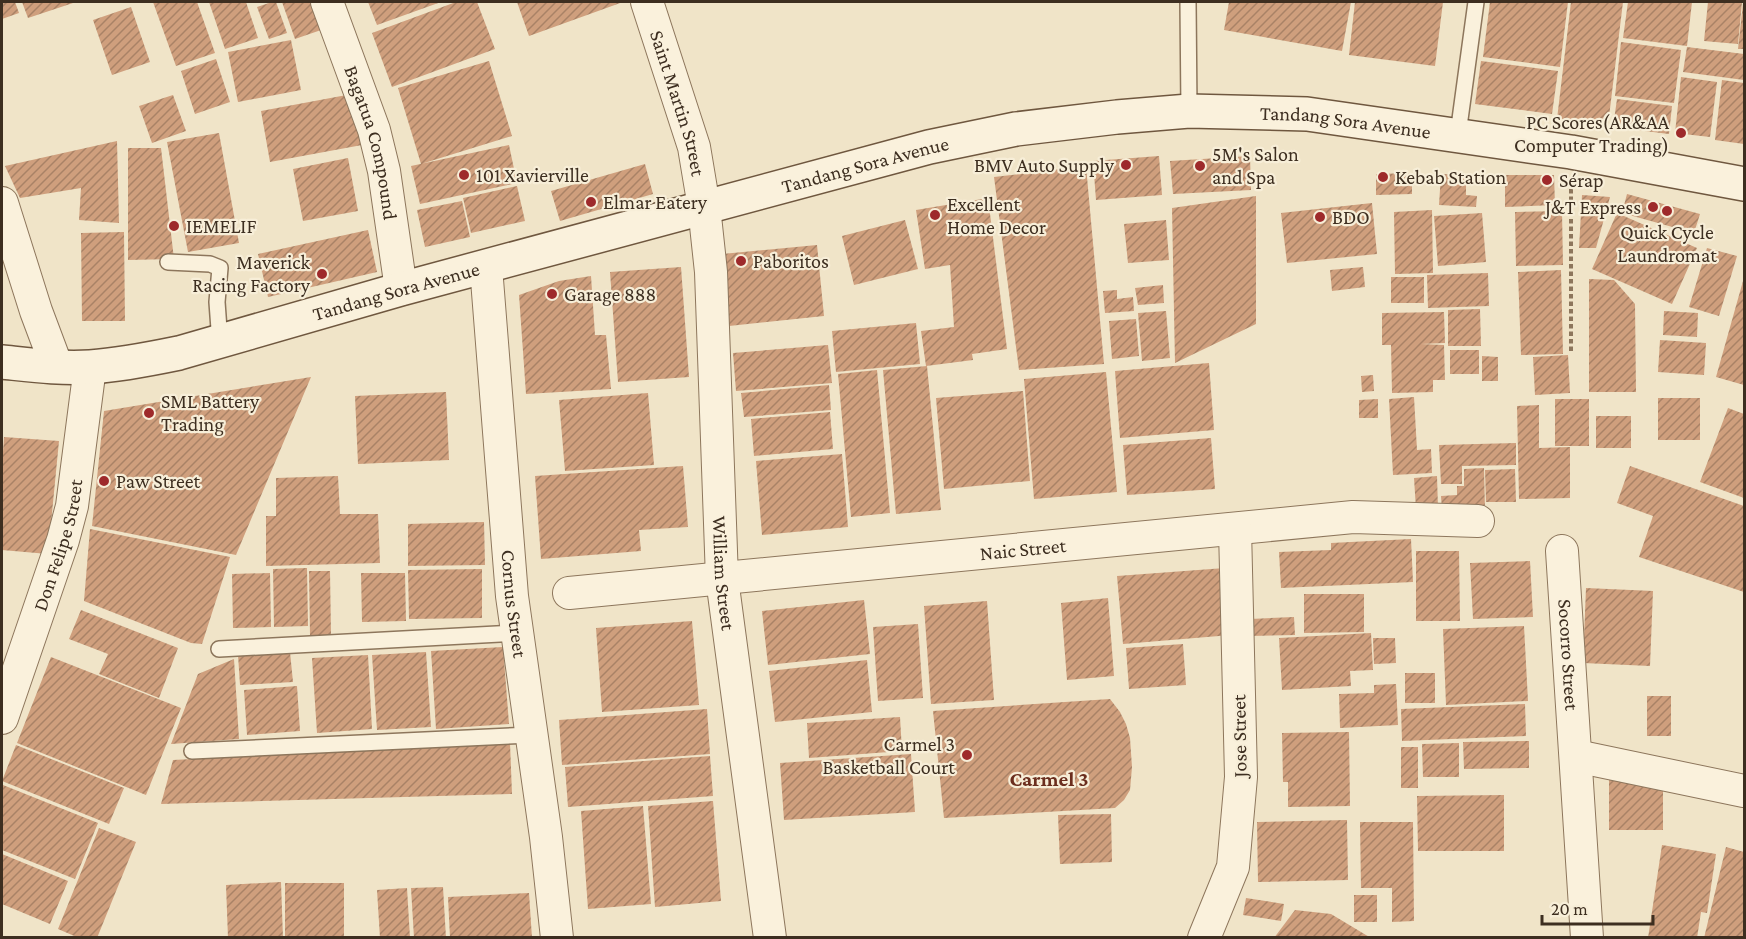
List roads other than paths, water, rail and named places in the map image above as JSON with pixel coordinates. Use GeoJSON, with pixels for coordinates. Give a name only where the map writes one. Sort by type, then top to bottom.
{"type":"FeatureCollection","features":[{"type":"Feature","properties":{"kind":"main road","name":"Tandang Sora Avenue"},"geometry":{"type":"LineString","coordinates":[[2,362],[57,367],[90,367],[144,361],[220,343],[400,289],[929,147],[1016,129],[1117,117],[1189,111],[1307,114],[1571,152],[1744,184]]}},
{"type":"Feature","properties":{"kind":"street","name":"Bagatua Compound"},"geometry":{"type":"LineString","coordinates":[[327,2],[374,130],[384,171],[400,289]]}},
{"type":"Feature","properties":{"kind":"street","name":"Saint Martin Street"},"geometry":{"type":"LineString","coordinates":[[646,2],[691,137],[704,207]]}},
{"type":"Feature","properties":{"kind":"street"},"geometry":{"type":"LineString","coordinates":[[2,202],[36,311],[57,367]]}},
{"type":"Feature","properties":{"kind":"street","name":"William Street"},"geometry":{"type":"LineString","coordinates":[[704,207],[711,272],[722,579],[770,938]]}},
{"type":"Feature","properties":{"kind":"street","name":"Cornus Street"},"geometry":{"type":"LineString","coordinates":[[486,267],[512,596],[546,837],[557,938]]}},
{"type":"Feature","properties":{"kind":"street","name":"Don Felipe Street"},"geometry":{"type":"LineString","coordinates":[[2,718],[63,540],[72,506],[90,367]]}},
{"type":"Feature","properties":{"kind":"street","name":"Naic Street"},"geometry":{"type":"LineString","coordinates":[[569,593],[1353,518],[1478,520]]}},
{"type":"Feature","properties":{"kind":"street","name":"Jose Street"},"geometry":{"type":"LineString","coordinates":[[1204,938],[1233,867],[1241,777],[1235,529]]}},
{"type":"Feature","properties":{"kind":"street","name":"Socorro Street"},"geometry":{"type":"LineString","coordinates":[[1562,551],[1587,938]]}},
{"type":"Feature","properties":{"kind":"street"},"geometry":{"type":"LineString","coordinates":[[1575,756],[1744,791]]}},
{"type":"Feature","properties":{"kind":"lane"},"geometry":{"type":"LineString","coordinates":[[1188,2],[1189,111]]}},
{"type":"Feature","properties":{"kind":"lane"},"geometry":{"type":"LineString","coordinates":[[1458,134],[1476,2]]}},
{"type":"Feature","properties":{"kind":"lane"},"geometry":{"type":"LineString","coordinates":[[168,262],[210,264],[220,268],[217,302],[220,343]]}},
{"type":"Feature","properties":{"kind":"lane"},"geometry":{"type":"LineString","coordinates":[[219,649],[517,633]]}},
{"type":"Feature","properties":{"kind":"lane"},"geometry":{"type":"LineString","coordinates":[[192,751],[531,735]]}},
{"type":"Feature","properties":{"kind":"place","name":"PC Scores(AR&AA Computer Trading)"},"geometry":{"type":"Point","coordinates":[1681,133]}},
{"type":"Feature","properties":{"kind":"place","name":"BMV Auto Supply"},"geometry":{"type":"Point","coordinates":[1126,165]}},
{"type":"Feature","properties":{"kind":"place","name":"5M's Salon and Spa"},"geometry":{"type":"Point","coordinates":[1200,166]}},
{"type":"Feature","properties":{"kind":"place","name":"101 Xavierville"},"geometry":{"type":"Point","coordinates":[464,175]}},
{"type":"Feature","properties":{"kind":"place","name":"Kebab Station"},"geometry":{"type":"Point","coordinates":[1383,177]}},
{"type":"Feature","properties":{"kind":"place","name":"Sérap"},"geometry":{"type":"Point","coordinates":[1547,180]}},
{"type":"Feature","properties":{"kind":"place","name":"Elmar Eatery"},"geometry":{"type":"Point","coordinates":[591,202]}},
{"type":"Feature","properties":{"kind":"place","name":"J&T Express"},"geometry":{"type":"Point","coordinates":[1653,207]}},
{"type":"Feature","properties":{"kind":"place","name":"Quick Cycle Laundromat"},"geometry":{"type":"Point","coordinates":[1667,211]}},
{"type":"Feature","properties":{"kind":"place","name":"Excellent Home Decor"},"geometry":{"type":"Point","coordinates":[935,215]}},
{"type":"Feature","properties":{"kind":"place","name":"BDO"},"geometry":{"type":"Point","coordinates":[1320,217]}},
{"type":"Feature","properties":{"kind":"place","name":"IEMELIF"},"geometry":{"type":"Point","coordinates":[174,226]}},
{"type":"Feature","properties":{"kind":"place","name":"Paboritos"},"geometry":{"type":"Point","coordinates":[741,261]}},
{"type":"Feature","properties":{"kind":"place","name":"Maverick Racing Factory"},"geometry":{"type":"Point","coordinates":[322,274]}},
{"type":"Feature","properties":{"kind":"place","name":"Garage 888"},"geometry":{"type":"Point","coordinates":[552,294]}},
{"type":"Feature","properties":{"kind":"place","name":"SML Battery Trading"},"geometry":{"type":"Point","coordinates":[149,413]}},
{"type":"Feature","properties":{"kind":"place","name":"Paw Street"},"geometry":{"type":"Point","coordinates":[104,481]}},
{"type":"Feature","properties":{"kind":"place","name":"Carmel 3 Basketball Court"},"geometry":{"type":"Point","coordinates":[967,755]}},
{"type":"Feature","properties":{"kind":"district","name":"Carmel 3"},"geometry":{"type":"Point","coordinates":[1049,779]}}]}
